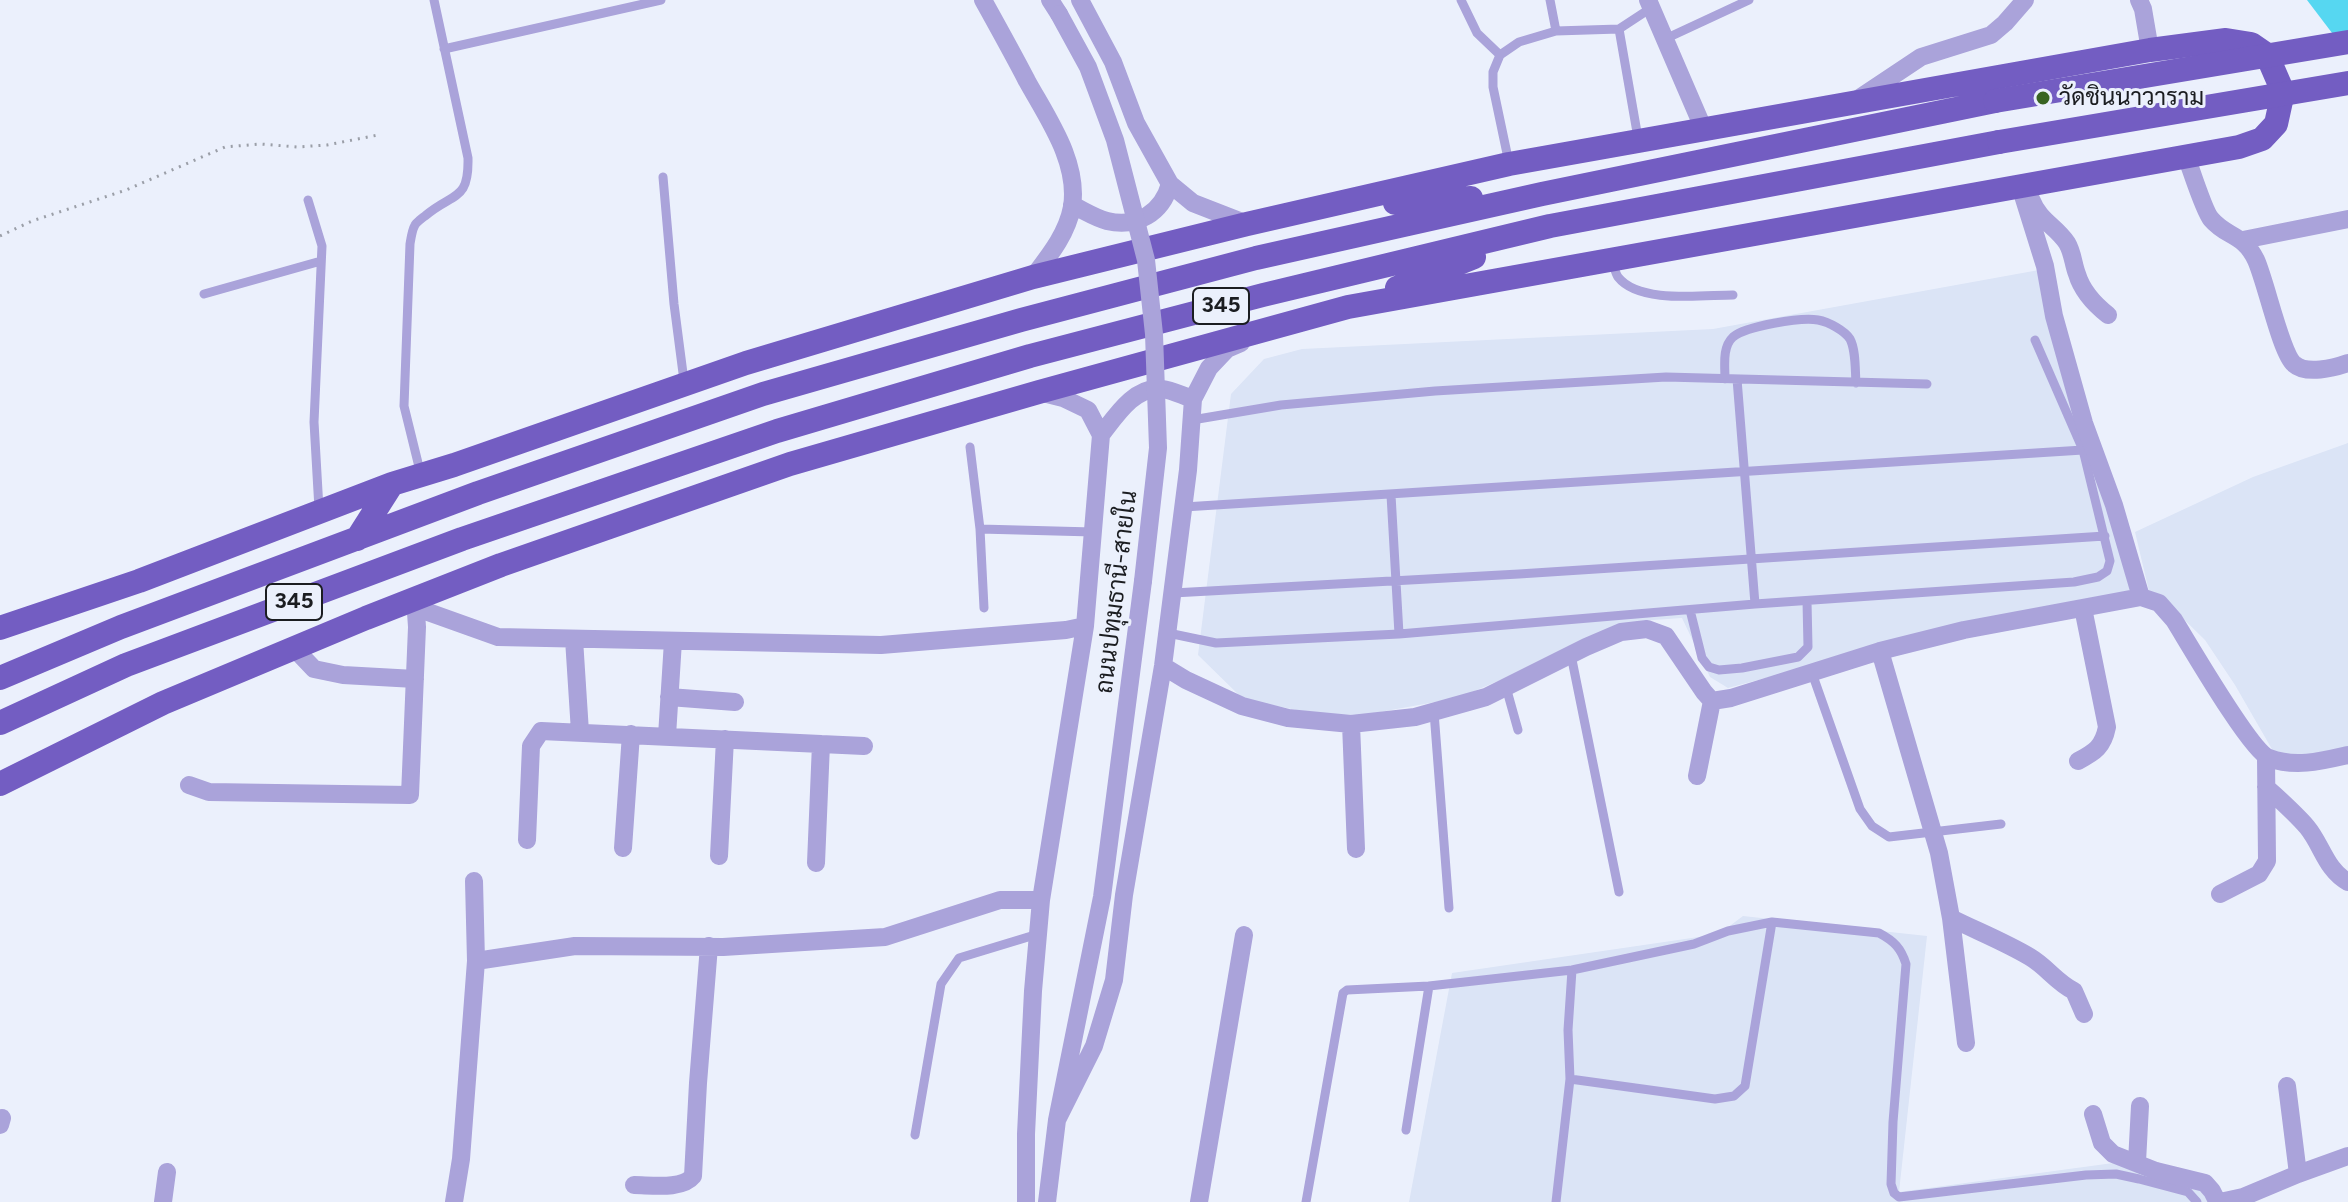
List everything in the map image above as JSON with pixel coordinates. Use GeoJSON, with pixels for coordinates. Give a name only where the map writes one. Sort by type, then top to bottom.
{"type":"FeatureCollection","features":[{"type":"Feature","properties":{"kind":"main road"},"geometry":{"type":"LineString","coordinates":[[0,628],[114,589],[392,484],[746,363],[1033,277],[1247,224],[1509,164],[2150,50],[2226,40],[2251,44],[2267,55],[2283,92],[2276,124],[2262,139],[2239,147],[1348,307],[790,464],[415,598],[138,715],[0,784]]}},
{"type":"Feature","properties":{"kind":"main road","name":"345"},"geometry":{"type":"LineString","coordinates":[[0,678],[121,627],[493,488],[763,394],[1021,320],[1242,262],[1542,194],[1995,101],[2348,42]]}},
{"type":"Feature","properties":{"kind":"main road","name":"345"},"geometry":{"type":"LineString","coordinates":[[0,723],[126,665],[462,539],[777,431],[1030,356],[1263,295],[1550,226],[1999,142],[2348,83]]}},
{"type":"Feature","properties":{"kind":"main road"},"geometry":{"type":"LineString","coordinates":[[1325,207],[1542,194]]}},
{"type":"Feature","properties":{"kind":"main road"},"geometry":{"type":"LineString","coordinates":[[1348,307],[1550,226]]}},
{"type":"Feature","properties":{"kind":"main road"},"geometry":{"type":"LineString","coordinates":[[357,539],[392,484]]}},
{"type":"Feature","properties":{"kind":"main road"},"geometry":{"type":"LineString","coordinates":[[462,539],[565,542]]}},
{"type":"Feature","properties":{"kind":"street"},"geometry":{"type":"LineString","coordinates":[[983,0],[1060,141],[1072,186],[1072,205],[1067,225],[1033,277]]}},
{"type":"Feature","properties":{"kind":"street"},"geometry":{"type":"LineString","coordinates":[[1081,0],[1113,62],[1136,123],[1170,184],[1193,203],[1247,224]]}},
{"type":"Feature","properties":{"kind":"street"},"geometry":{"type":"LineString","coordinates":[[1849,105],[1921,57],[1991,35],[2025,0]]}},
{"type":"Feature","properties":{"kind":"street"},"geometry":{"type":"LineString","coordinates":[[2139,0],[2150,50]]}},
{"type":"Feature","properties":{"kind":"street"},"geometry":{"type":"LineString","coordinates":[[1649,4],[1704,130]]}},
{"type":"Feature","properties":{"kind":"street","name":"ถนนปทุมธานี-สายใน"},"geometry":{"type":"LineString","coordinates":[[1047,1202],[1057,1120],[1102,897],[1158,448],[1154,334],[1146,260],[1115,140],[1088,67],[1054,7]]}},
{"type":"Feature","properties":{"kind":"street"},"geometry":{"type":"LineString","coordinates":[[2186,156],[2209,217],[2223,230],[2243,240],[2254,256],[2286,354],[2296,367],[2320,369],[2348,363]]}},
{"type":"Feature","properties":{"kind":"street"},"geometry":{"type":"LineString","coordinates":[[1072,205],[1105,221],[1128,223],[1155,212],[1166,198],[1170,184]]}},
{"type":"Feature","properties":{"kind":"street"},"geometry":{"type":"LineString","coordinates":[[2023,186],[2038,215],[2069,245],[2076,274],[2089,297],[2108,315]]}},
{"type":"Feature","properties":{"kind":"street"},"geometry":{"type":"LineString","coordinates":[[2023,186],[2084,423],[2114,505],[2141,597]]}},
{"type":"Feature","properties":{"kind":"street"},"geometry":{"type":"LineString","coordinates":[[2243,240],[2348,219]]}},
{"type":"Feature","properties":{"kind":"street"},"geometry":{"type":"LineString","coordinates":[[1057,1120],[1094,1046],[1114,980],[1124,895],[1168,633],[1184,507],[1193,399],[1209,368],[1227,349],[1276,326]]}},
{"type":"Feature","properties":{"kind":"street"},"geometry":{"type":"LineString","coordinates":[[1039,392],[1063,398],[1088,410],[1101,435],[1123,407],[1142,392],[1159,388],[1193,399]]}},
{"type":"Feature","properties":{"kind":"street","name":"ถนนปทุมธานี-สายใน"},"geometry":{"type":"LineString","coordinates":[[1026,1202],[1026,1134],[1041,900],[1085,626],[1101,435]]}},
{"type":"Feature","properties":{"kind":"street"},"geometry":{"type":"LineString","coordinates":[[1712,701],[1731,698],[1880,651],[1964,630],[2141,597],[2159,603],[2174,620],[2248,737],[2266,757],[2295,764],[2348,755]]}},
{"type":"Feature","properties":{"kind":"street"},"geometry":{"type":"LineString","coordinates":[[415,598],[428,612],[498,637],[881,645],[1085,626]]}},
{"type":"Feature","properties":{"kind":"street"},"geometry":{"type":"LineString","coordinates":[[189,785],[209,792],[410,795],[417,627],[415,598]]}},
{"type":"Feature","properties":{"kind":"street"},"geometry":{"type":"LineString","coordinates":[[2078,761],[2092,754],[2104,741],[2107,727],[2083,608]]}},
{"type":"Feature","properties":{"kind":"street"},"geometry":{"type":"LineString","coordinates":[[1163,666],[1242,706],[1288,718],[1351,724],[1415,717],[1486,697],[1621,632],[1647,629],[1666,636],[1712,701]]}},
{"type":"Feature","properties":{"kind":"street"},"geometry":{"type":"LineString","coordinates":[[574,639],[580,732]]}},
{"type":"Feature","properties":{"kind":"street"},"geometry":{"type":"LineString","coordinates":[[667,736],[673,641]]}},
{"type":"Feature","properties":{"kind":"street"},"geometry":{"type":"LineString","coordinates":[[294,648],[314,669],[343,675],[415,679]]}},
{"type":"Feature","properties":{"kind":"street"},"geometry":{"type":"LineString","coordinates":[[1880,651],[1939,853],[1951,918],[1966,1043]]}},
{"type":"Feature","properties":{"kind":"street"},"geometry":{"type":"LineString","coordinates":[[669,697],[735,702]]}},
{"type":"Feature","properties":{"kind":"street"},"geometry":{"type":"LineString","coordinates":[[1697,776],[1712,701]]}},
{"type":"Feature","properties":{"kind":"street"},"geometry":{"type":"LineString","coordinates":[[1351,724],[1356,849]]}},
{"type":"Feature","properties":{"kind":"street"},"geometry":{"type":"LineString","coordinates":[[527,840],[531,746],[541,731],[864,746]]}},
{"type":"Feature","properties":{"kind":"street"},"geometry":{"type":"LineString","coordinates":[[623,848],[631,734]]}},
{"type":"Feature","properties":{"kind":"street"},"geometry":{"type":"LineString","coordinates":[[719,856],[725,739]]}},
{"type":"Feature","properties":{"kind":"street"},"geometry":{"type":"LineString","coordinates":[[816,863],[821,744]]}},
{"type":"Feature","properties":{"kind":"street"},"geometry":{"type":"LineString","coordinates":[[2220,894],[2259,874],[2267,861],[2266,757]]}},
{"type":"Feature","properties":{"kind":"street"},"geometry":{"type":"LineString","coordinates":[[2266,787],[2306,826],[2327,862],[2339,877],[2348,882]]}},
{"type":"Feature","properties":{"kind":"street"},"geometry":{"type":"LineString","coordinates":[[454,1202],[461,1159],[476,961],[474,881]]}},
{"type":"Feature","properties":{"kind":"street"},"geometry":{"type":"LineString","coordinates":[[476,961],[575,946],[709,946],[885,937],[1000,900],[1041,900]]}},
{"type":"Feature","properties":{"kind":"street"},"geometry":{"type":"LineString","coordinates":[[1951,918],[2050,970],[2059,983],[2074,991],[2084,1014]]}},
{"type":"Feature","properties":{"kind":"street"},"geometry":{"type":"LineString","coordinates":[[1199,1202],[1244,935]]}},
{"type":"Feature","properties":{"kind":"street"},"geometry":{"type":"LineString","coordinates":[[634,1185],[679,1184],[688,1182],[693,1176],[709,946]]}},
{"type":"Feature","properties":{"kind":"street"},"geometry":{"type":"LineString","coordinates":[[2287,1086],[2298,1174]]}},
{"type":"Feature","properties":{"kind":"street"},"geometry":{"type":"LineString","coordinates":[[2137,1162],[2140,1106]]}},
{"type":"Feature","properties":{"kind":"street"},"geometry":{"type":"LineString","coordinates":[[2093,1114],[2102,1143],[2113,1154],[2156,1171],[2205,1183],[2220,1202],[2243,1197],[2348,1156]]}},
{"type":"Feature","properties":{"kind":"street"},"geometry":{"type":"LineString","coordinates":[[163,1202],[167,1172]]}},
{"type":"Feature","properties":{"kind":"lane"},"geometry":{"type":"LineString","coordinates":[[421,475],[404,406],[410,244],[415,224],[435,207],[454,197],[466,186],[468,177],[468,158],[434,0]]}},
{"type":"Feature","properties":{"kind":"lane"},"geometry":{"type":"LineString","coordinates":[[444,49],[661,0]]}},
{"type":"Feature","properties":{"kind":"lane"},"geometry":{"type":"LineString","coordinates":[[1461,0],[1477,33],[1500,55]]}},
{"type":"Feature","properties":{"kind":"lane"},"geometry":{"type":"LineString","coordinates":[[1550,0],[1556,31]]}},
{"type":"Feature","properties":{"kind":"lane"},"geometry":{"type":"LineString","coordinates":[[1665,39],[1749,0]]}},
{"type":"Feature","properties":{"kind":"lane"},"geometry":{"type":"LineString","coordinates":[[1509,164],[1493,87],[1493,72],[1500,55],[1519,42],[1556,31],[1619,29],[1649,4]]}},
{"type":"Feature","properties":{"kind":"lane"},"geometry":{"type":"LineString","coordinates":[[1619,29],[1638,141]]}},
{"type":"Feature","properties":{"kind":"lane"},"geometry":{"type":"LineString","coordinates":[[663,177],[674,304],[685,384]]}},
{"type":"Feature","properties":{"kind":"lane"},"geometry":{"type":"LineString","coordinates":[[308,200],[322,246],[314,422],[319,512]]}},
{"type":"Feature","properties":{"kind":"lane"},"geometry":{"type":"LineString","coordinates":[[1612,260],[1618,277],[1632,288],[1653,295],[1733,295]]}},
{"type":"Feature","properties":{"kind":"lane"},"geometry":{"type":"LineString","coordinates":[[204,294],[321,261]]}},
{"type":"Feature","properties":{"kind":"lane"},"geometry":{"type":"LineString","coordinates":[[1725,379],[1725,354],[1731,339],[1741,332],[1778,322],[1818,320],[1843,331],[1852,342],[1856,383]]}},
{"type":"Feature","properties":{"kind":"lane"},"geometry":{"type":"LineString","coordinates":[[1168,633],[1216,643],[1399,634],[1755,604],[2058,585],[2098,577],[2107,571],[2110,561],[2083,450],[2035,340]]}},
{"type":"Feature","properties":{"kind":"lane"},"geometry":{"type":"LineString","coordinates":[[1192,420],[1281,405],[1435,391],[1666,377],[1927,384]]}},
{"type":"Feature","properties":{"kind":"lane"},"geometry":{"type":"LineString","coordinates":[[1737,379],[1755,604]]}},
{"type":"Feature","properties":{"kind":"lane"},"geometry":{"type":"LineString","coordinates":[[970,447],[980,529],[984,608]]}},
{"type":"Feature","properties":{"kind":"lane"},"geometry":{"type":"LineString","coordinates":[[1184,507],[2083,450]]}},
{"type":"Feature","properties":{"kind":"lane"},"geometry":{"type":"LineString","coordinates":[[1391,495],[1399,634]]}},
{"type":"Feature","properties":{"kind":"lane"},"geometry":{"type":"LineString","coordinates":[[980,529],[1094,532]]}},
{"type":"Feature","properties":{"kind":"lane"},"geometry":{"type":"LineString","coordinates":[[1173,593],[2105,536]]}},
{"type":"Feature","properties":{"kind":"lane"},"geometry":{"type":"LineString","coordinates":[[1690,610],[1702,658],[1709,667],[1719,670],[1798,657],[1808,647],[1807,601]]}},
{"type":"Feature","properties":{"kind":"lane"},"geometry":{"type":"LineString","coordinates":[[1571,655],[1619,892]]}},
{"type":"Feature","properties":{"kind":"lane"},"geometry":{"type":"LineString","coordinates":[[1812,673],[1848,781],[1860,809],[1872,826],[1889,837],[2001,824]]}},
{"type":"Feature","properties":{"kind":"lane"},"geometry":{"type":"LineString","coordinates":[[1506,687],[1518,730]]}},
{"type":"Feature","properties":{"kind":"lane"},"geometry":{"type":"LineString","coordinates":[[1434,712],[1449,908]]}},
{"type":"Feature","properties":{"kind":"lane"},"geometry":{"type":"LineString","coordinates":[[1570,1079],[1715,1099],[1734,1096],[1745,1086],[1772,922]]}},
{"type":"Feature","properties":{"kind":"lane"},"geometry":{"type":"LineString","coordinates":[[1306,1202],[1343,993],[1347,990],[1429,986],[1572,970],[1694,944],[1728,931],[1772,922],[1879,933],[1902,950],[1906,964],[1891,1184],[1899,1197],[2116,1174],[2188,1192],[2197,1202]]}},
{"type":"Feature","properties":{"kind":"lane"},"geometry":{"type":"LineString","coordinates":[[915,1135],[941,984],[959,958],[1038,934]]}},
{"type":"Feature","properties":{"kind":"lane"},"geometry":{"type":"LineString","coordinates":[[1556,1202],[1570,1079],[1568,1030],[1572,970]]}},
{"type":"Feature","properties":{"kind":"lane"},"geometry":{"type":"LineString","coordinates":[[1406,1130],[1429,986]]}},
{"type":"Feature","properties":{"kind":"path"},"geometry":{"type":"LineString","coordinates":[[0,236],[32,221],[126,190],[225,147],[327,145],[378,135]]}},
{"type":"Feature","properties":{"kind":"shaded area"},"geometry":{"type":"Polygon","coordinates":[[[2050,268],[2060,333],[2141,592],[1829,661],[1728,688],[1710,677],[1682,618],[1639,621],[1458,698],[1363,715],[1316,714],[1243,699],[1198,655],[1231,394],[1264,359],[1302,349],[1713,329],[2050,268]]]}},
{"type":"Feature","properties":{"kind":"shaded area"},"geometry":{"type":"Polygon","coordinates":[[[2348,443],[2348,748],[2297,759],[2273,751],[2205,640],[2159,595],[2149,591],[2135,532],[2253,477],[2348,443]]]}},
{"type":"Feature","properties":{"kind":"shaded area"},"geometry":{"type":"Polygon","coordinates":[[[1743,916],[1927,936],[1899,1192],[2128,1161],[2213,1190],[2215,1202],[1409,1202],[1452,973],[1719,934],[1743,916]]]}},
{"type":"Feature","properties":{"kind":"water"},"geometry":{"type":"Polygon","coordinates":[[[2307,0],[2348,0],[2348,54],[2307,0]]]}},
{"type":"Feature","properties":{"kind":"place","name":"วัดชินนาวาราม"},"geometry":{"type":"Point","coordinates":[2043,98]}}]}
